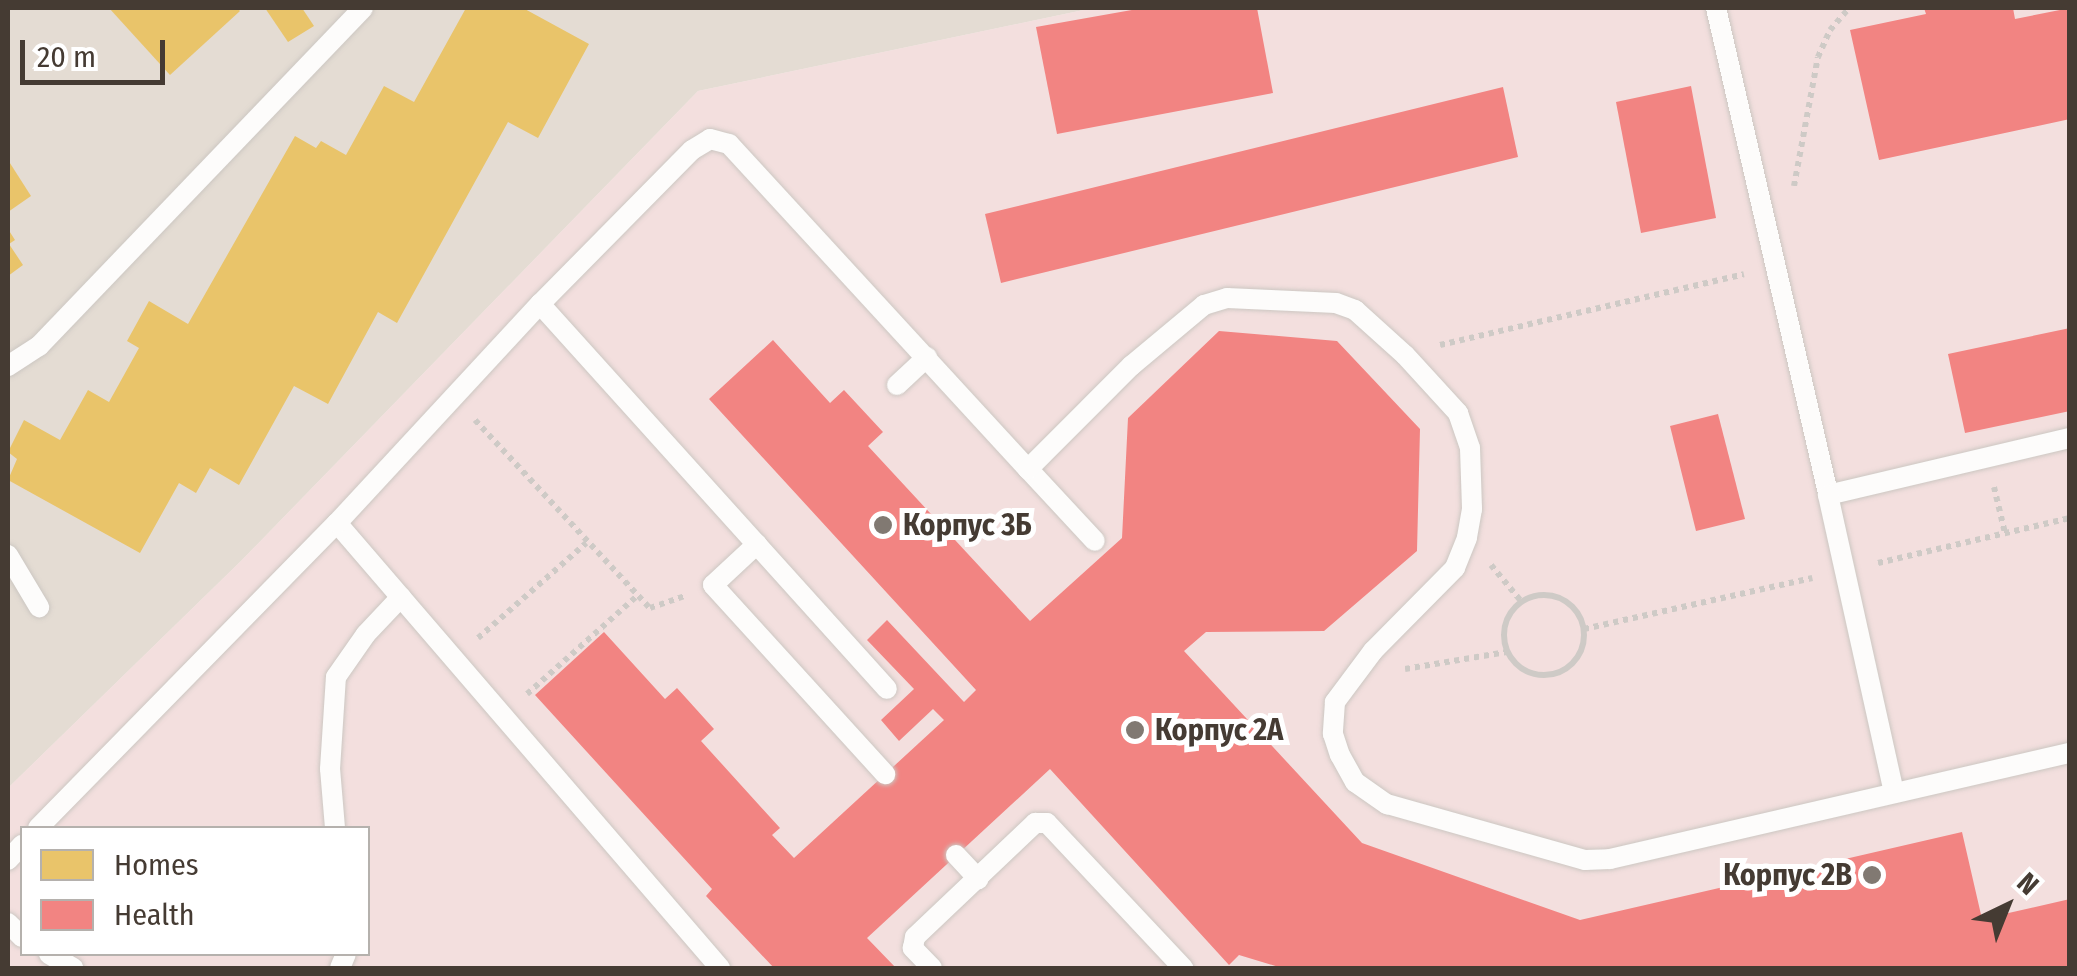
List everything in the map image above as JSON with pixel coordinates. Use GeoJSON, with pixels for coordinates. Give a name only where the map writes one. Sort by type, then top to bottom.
{"type":"FeatureCollection","features":[{"type":"Feature","properties":{"kind":"lane"},"geometry":{"type":"LineString","coordinates":[[8,366],[39,346],[363,8]]}},
{"type":"Feature","properties":{"kind":"lane"},"geometry":{"type":"LineString","coordinates":[[1716,8],[1894,793]]}},
{"type":"Feature","properties":{"kind":"lane"},"geometry":{"type":"LineString","coordinates":[[40,826],[337,523],[540,304],[692,150],[710,139],[730,144],[1095,540]]}},
{"type":"Feature","properties":{"kind":"lane"},"geometry":{"type":"LineString","coordinates":[[1028,469],[1131,366],[1204,304],[1228,298],[1336,304],[1355,310],[1405,354],[1458,413],[1470,448],[1472,509],[1468,538],[1455,568],[1348,679],[1335,702],[1333,734],[1355,782],[1387,804],[1586,860],[1610,859],[2070,753]]}},
{"type":"Feature","properties":{"kind":"lane"},"geometry":{"type":"LineString","coordinates":[[540,304],[887,688]]}},
{"type":"Feature","properties":{"kind":"lane"},"geometry":{"type":"LineString","coordinates":[[898,385],[927,357]]}},
{"type":"Feature","properties":{"kind":"lane"},"geometry":{"type":"LineString","coordinates":[[1828,495],[2070,438]]}},
{"type":"Feature","properties":{"kind":"lane"},"geometry":{"type":"LineString","coordinates":[[337,523],[720,968]]}},
{"type":"Feature","properties":{"kind":"lane"},"geometry":{"type":"LineString","coordinates":[[757,544],[713,586],[885,774]]}},
{"type":"Feature","properties":{"kind":"lane"},"geometry":{"type":"LineString","coordinates":[[8,556],[39,607]]}},
{"type":"Feature","properties":{"kind":"lane"},"geometry":{"type":"LineString","coordinates":[[335,826],[330,769],[336,678],[366,634],[400,597]]}},
{"type":"Feature","properties":{"kind":"lane"},"geometry":{"type":"LineString","coordinates":[[932,968],[913,948],[915,938],[1035,823],[1047,823],[1182,968]]}},
{"type":"Feature","properties":{"kind":"lane"},"geometry":{"type":"LineString","coordinates":[[956,856],[978,879]]}},
{"type":"Feature","properties":{"kind":"path"},"geometry":{"type":"LineString","coordinates":[[1793,190],[1818,57],[1830,30],[1849,8]]}},
{"type":"Feature","properties":{"kind":"path"},"geometry":{"type":"LineString","coordinates":[[1405,354],[1761,270],[1772,248]]}},
{"type":"Feature","properties":{"kind":"path"},"geometry":{"type":"LineString","coordinates":[[454,397],[650,608],[713,586]]}},
{"type":"Feature","properties":{"kind":"path"},"geometry":{"type":"LineString","coordinates":[[454,659],[586,542]]}},
{"type":"Feature","properties":{"kind":"path"},"geometry":{"type":"LineString","coordinates":[[1553,595],[1569,602],[1580,616],[1584,638],[1579,655],[1566,669],[1548,675],[1530,672],[1507,652],[1504,626],[1512,610],[1530,597],[1553,595]]}},
{"type":"Feature","properties":{"kind":"path"},"geometry":{"type":"LineString","coordinates":[[503,716],[638,596]]}},
{"type":"Feature","properties":{"kind":"path"},"geometry":{"type":"LineString","coordinates":[[1348,679],[1507,652]]}},
{"type":"Feature","properties":{"kind":"shaded area"},"geometry":{"type":"Polygon","coordinates":[[[8,8],[1093,8],[698,91],[242,560],[8,788],[8,8]]]}},
{"type":"Feature","properties":{"kind":"shaded area"},"geometry":{"type":"Polygon","coordinates":[[[1093,8],[2069,8],[2069,968],[8,968],[8,788],[242,560],[698,91],[1093,8]]]}},
{"type":"Feature","properties":{"kind":"building: Homes"},"geometry":{"type":"Polygon","coordinates":[[[109,8],[237,8],[240,11],[170,75],[109,8]]]}},
{"type":"Feature","properties":{"kind":"building: Homes"},"geometry":{"type":"Polygon","coordinates":[[[265,8],[302,8],[314,26],[288,42],[265,8]]]}},
{"type":"Feature","properties":{"kind":"building: Homes"},"geometry":{"type":"Polygon","coordinates":[[[466,8],[523,8],[589,44],[538,138],[508,122],[397,323],[378,312],[328,404],[294,386],[239,485],[210,468],[196,493],[179,483],[140,553],[8,480],[17,459],[8,452],[24,420],[60,440],[88,390],[109,402],[139,348],[127,341],[149,301],[188,324],[295,136],[316,148],[321,141],[346,155],[384,86],[414,102],[466,8]]]}},
{"type":"Feature","properties":{"kind":"building: Homes"},"geometry":{"type":"Polygon","coordinates":[[[8,160],[31,196],[8,212],[8,160]]]}},
{"type":"Feature","properties":{"kind":"building: Homes"},"geometry":{"type":"Polygon","coordinates":[[[8,229],[15,240],[9,244],[23,265],[8,276],[8,229]]]}},
{"type":"Feature","properties":{"kind":"building: Health"},"geometry":{"type":"Polygon","coordinates":[[[1143,8],[1257,8],[1273,93],[1057,134],[1036,27],[1143,8]]]}},
{"type":"Feature","properties":{"kind":"building: Health"},"geometry":{"type":"Polygon","coordinates":[[[1924,8],[2013,8],[2015,19],[2070,8],[2070,119],[1879,160],[1850,30],[1926,14],[1924,8]]]}},
{"type":"Feature","properties":{"kind":"building: Health"},"geometry":{"type":"Polygon","coordinates":[[[1691,86],[1716,218],[1641,233],[1616,102],[1691,86]]]}},
{"type":"Feature","properties":{"kind":"building: Health"},"geometry":{"type":"Polygon","coordinates":[[[1503,87],[1518,157],[1001,283],[985,214],[1503,87]]]}},
{"type":"Feature","properties":{"kind":"building: Health"},"geometry":{"type":"Polygon","coordinates":[[[2070,328],[2070,411],[1965,433],[1948,354],[2070,328]]]}},
{"type":"Feature","properties":{"kind":"building: Health"},"geometry":{"type":"Polygon","coordinates":[[[1219,331],[1337,341],[1420,429],[1417,551],[1324,631],[1206,632],[1184,651],[1362,843],[1580,920],[1962,832],[1982,919],[2070,899],[2070,968],[1282,968],[1239,955],[1229,965],[1050,769],[867,938],[896,968],[774,968],[706,896],[712,889],[535,695],[604,632],[665,699],[677,688],[714,729],[701,741],[780,828],[772,835],[794,858],[944,720],[933,709],[899,741],[881,720],[914,689],[867,640],[887,620],[964,702],[976,690],[709,399],[773,340],[830,403],[844,390],[883,432],[868,446],[1030,621],[1122,538],[1128,418],[1219,331]]]}},
{"type":"Feature","properties":{"kind":"building: Health"},"geometry":{"type":"Polygon","coordinates":[[[1718,414],[1745,519],[1696,531],[1670,426],[1718,414]]]}},
{"type":"Feature","properties":{"kind":"place","name":"Корпус 3Б"},"geometry":{"type":"Point","coordinates":[883,525]}},
{"type":"Feature","properties":{"kind":"place","name":"Корпус 2А"},"geometry":{"type":"Point","coordinates":[1135,730]}},
{"type":"Feature","properties":{"kind":"place","name":"Корпус 2В"},"geometry":{"type":"Point","coordinates":[1872,875]}}]}
